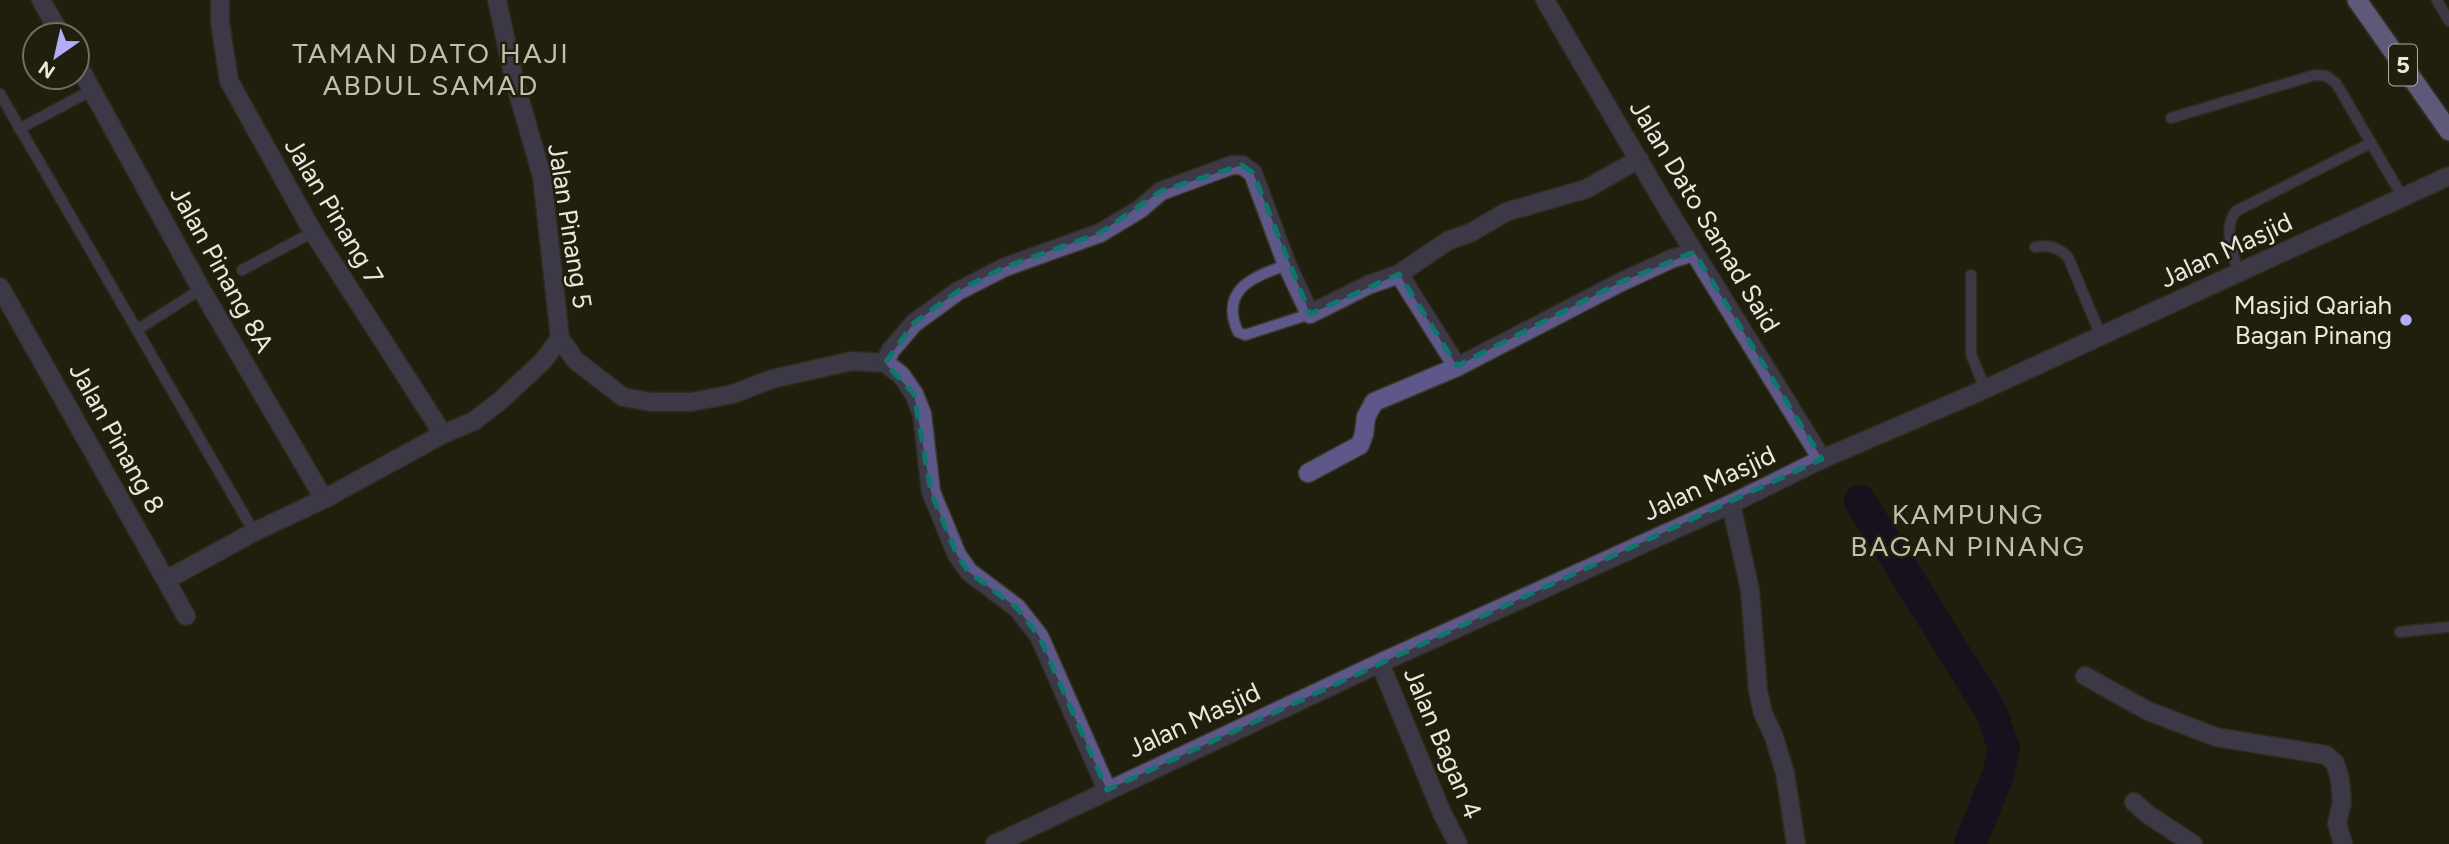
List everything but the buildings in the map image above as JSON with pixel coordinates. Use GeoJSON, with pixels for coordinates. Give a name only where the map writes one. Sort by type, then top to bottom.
{"type":"FeatureCollection","features":[{"type":"Feature","properties":{"kind":"highway","name":"5"},"geometry":{"type":"LineString","coordinates":[[2357,0],[2449,131]]}},
{"type":"Feature","properties":{"kind":"street"},"geometry":{"type":"LineString","coordinates":[[41,0],[53,21]]}},
{"type":"Feature","properties":{"kind":"street","name":"Jalan Pinang 7"},"geometry":{"type":"LineString","coordinates":[[220,0],[220,22],[229,82],[313,232],[443,434]]}},
{"type":"Feature","properties":{"kind":"street","name":"Jalan Pinang 5"},"geometry":{"type":"LineString","coordinates":[[497,0],[515,83],[542,176],[560,338]]}},
{"type":"Feature","properties":{"kind":"street","name":"Jalan Dato Samad Said"},"geometry":{"type":"LineString","coordinates":[[1551,2],[1694,252],[1822,459]]}},
{"type":"Feature","properties":{"kind":"street","name":"Jalan Pinang 8A"},"geometry":{"type":"LineString","coordinates":[[92,90],[201,289],[324,499]]}},
{"type":"Feature","properties":{"kind":"street"},"geometry":{"type":"LineString","coordinates":[[885,363],[890,351],[914,323],[958,291],[1005,267],[1100,233],[1140,209],[1161,191],[1232,165],[1242,165],[1253,173],[1287,265],[1310,314],[1368,285],[1399,274],[1449,240],[1470,233],[1506,212],[1586,189],[1639,159]]}},
{"type":"Feature","properties":{"kind":"street","name":"Jalan Masjid"},"geometry":{"type":"LineString","coordinates":[[995,844],[1380,663],[1731,504],[1822,459],[1985,389],[2449,176]]}},
{"type":"Feature","properties":{"kind":"street"},"geometry":{"type":"LineString","coordinates":[[1308,473],[1360,445],[1366,417],[1374,402],[1457,366],[1621,282],[1671,259],[1694,252]]}},
{"type":"Feature","properties":{"kind":"street"},"geometry":{"type":"LineString","coordinates":[[1399,274],[1457,366]]}},
{"type":"Feature","properties":{"kind":"street","name":"Jalan Pinang 8"},"geometry":{"type":"LineString","coordinates":[[0,288],[186,616]]}},
{"type":"Feature","properties":{"kind":"street"},"geometry":{"type":"LineString","coordinates":[[166,580],[443,434],[474,421],[543,361],[560,338],[575,360],[623,397],[651,402],[691,402],[733,394],[772,379],[852,361],[885,363],[901,375],[914,394],[922,414],[931,492],[957,555],[969,572],[1017,608],[1039,636],[1107,790]]}},
{"type":"Feature","properties":{"kind":"street"},"geometry":{"type":"LineString","coordinates":[[1731,504],[1750,590],[1758,691],[1763,713],[1785,773],[1796,844]]}},
{"type":"Feature","properties":{"kind":"street","name":"Jalan Bagan 4"},"geometry":{"type":"LineString","coordinates":[[1380,663],[1442,813],[1458,844]]}},
{"type":"Feature","properties":{"kind":"street"},"geometry":{"type":"LineString","coordinates":[[2085,676],[2148,711],[2216,737],[2326,755],[2335,763],[2340,779],[2342,803],[2337,823],[2343,844]]}},
{"type":"Feature","properties":{"kind":"street"},"geometry":{"type":"LineString","coordinates":[[2134,802],[2147,814],[2193,844]]}},
{"type":"Feature","properties":{"kind":"lane"},"geometry":{"type":"LineString","coordinates":[[2437,0],[2449,21]]}},
{"type":"Feature","properties":{"kind":"lane"},"geometry":{"type":"LineString","coordinates":[[2171,118],[2321,74],[2336,83],[2403,198]]}},
{"type":"Feature","properties":{"kind":"lane"},"geometry":{"type":"LineString","coordinates":[[19,129],[92,90]]}},
{"type":"Feature","properties":{"kind":"lane"},"geometry":{"type":"LineString","coordinates":[[0,94],[254,532]]}},
{"type":"Feature","properties":{"kind":"lane"},"geometry":{"type":"LineString","coordinates":[[2238,274],[2229,229],[2230,219],[2236,211],[2371,143]]}},
{"type":"Feature","properties":{"kind":"lane"},"geometry":{"type":"LineString","coordinates":[[242,270],[313,232]]}},
{"type":"Feature","properties":{"kind":"lane"},"geometry":{"type":"LineString","coordinates":[[2035,247],[2060,249],[2068,257],[2101,336]]}},
{"type":"Feature","properties":{"kind":"lane"},"geometry":{"type":"LineString","coordinates":[[1287,265],[1248,281],[1236,293],[1231,304],[1238,332],[1245,335],[1310,314]]}},
{"type":"Feature","properties":{"kind":"lane"},"geometry":{"type":"LineString","coordinates":[[1971,275],[1971,354],[1985,389]]}},
{"type":"Feature","properties":{"kind":"lane"},"geometry":{"type":"LineString","coordinates":[[136,330],[201,289]]}},
{"type":"Feature","properties":{"kind":"lane"},"geometry":{"type":"LineString","coordinates":[[2400,632],[2449,627]]}},
{"type":"Feature","properties":{"kind":"highlighted area"},"geometry":{"type":"Polygon","coordinates":[[[1242,165],[1253,173],[1310,314],[1399,274],[1457,366],[1621,282],[1694,252],[1822,459],[1107,790],[1039,636],[1017,608],[969,572],[957,555],[931,492],[914,394],[885,363],[914,323],[958,291],[1005,267],[1100,233],[1161,191],[1242,165]]]}},
{"type":"Feature","properties":{"kind":"waterway"},"geometry":{"type":"LineString","coordinates":[[1860,501],[1992,713],[2004,749],[1998,775],[1970,844]]}},
{"type":"Feature","properties":{"kind":"place","name":"Masjid Qariah Bagan Pinang"},"geometry":{"type":"Point","coordinates":[2406,320]}},
{"type":"Feature","properties":{"kind":"district","name":"TAMAN DATO HAJI ABDUL SAMAD"},"geometry":{"type":"Point","coordinates":[431,69]}},
{"type":"Feature","properties":{"kind":"district","name":"KAMPUNG BAGAN PINANG"},"geometry":{"type":"Point","coordinates":[1968,530]}}]}
